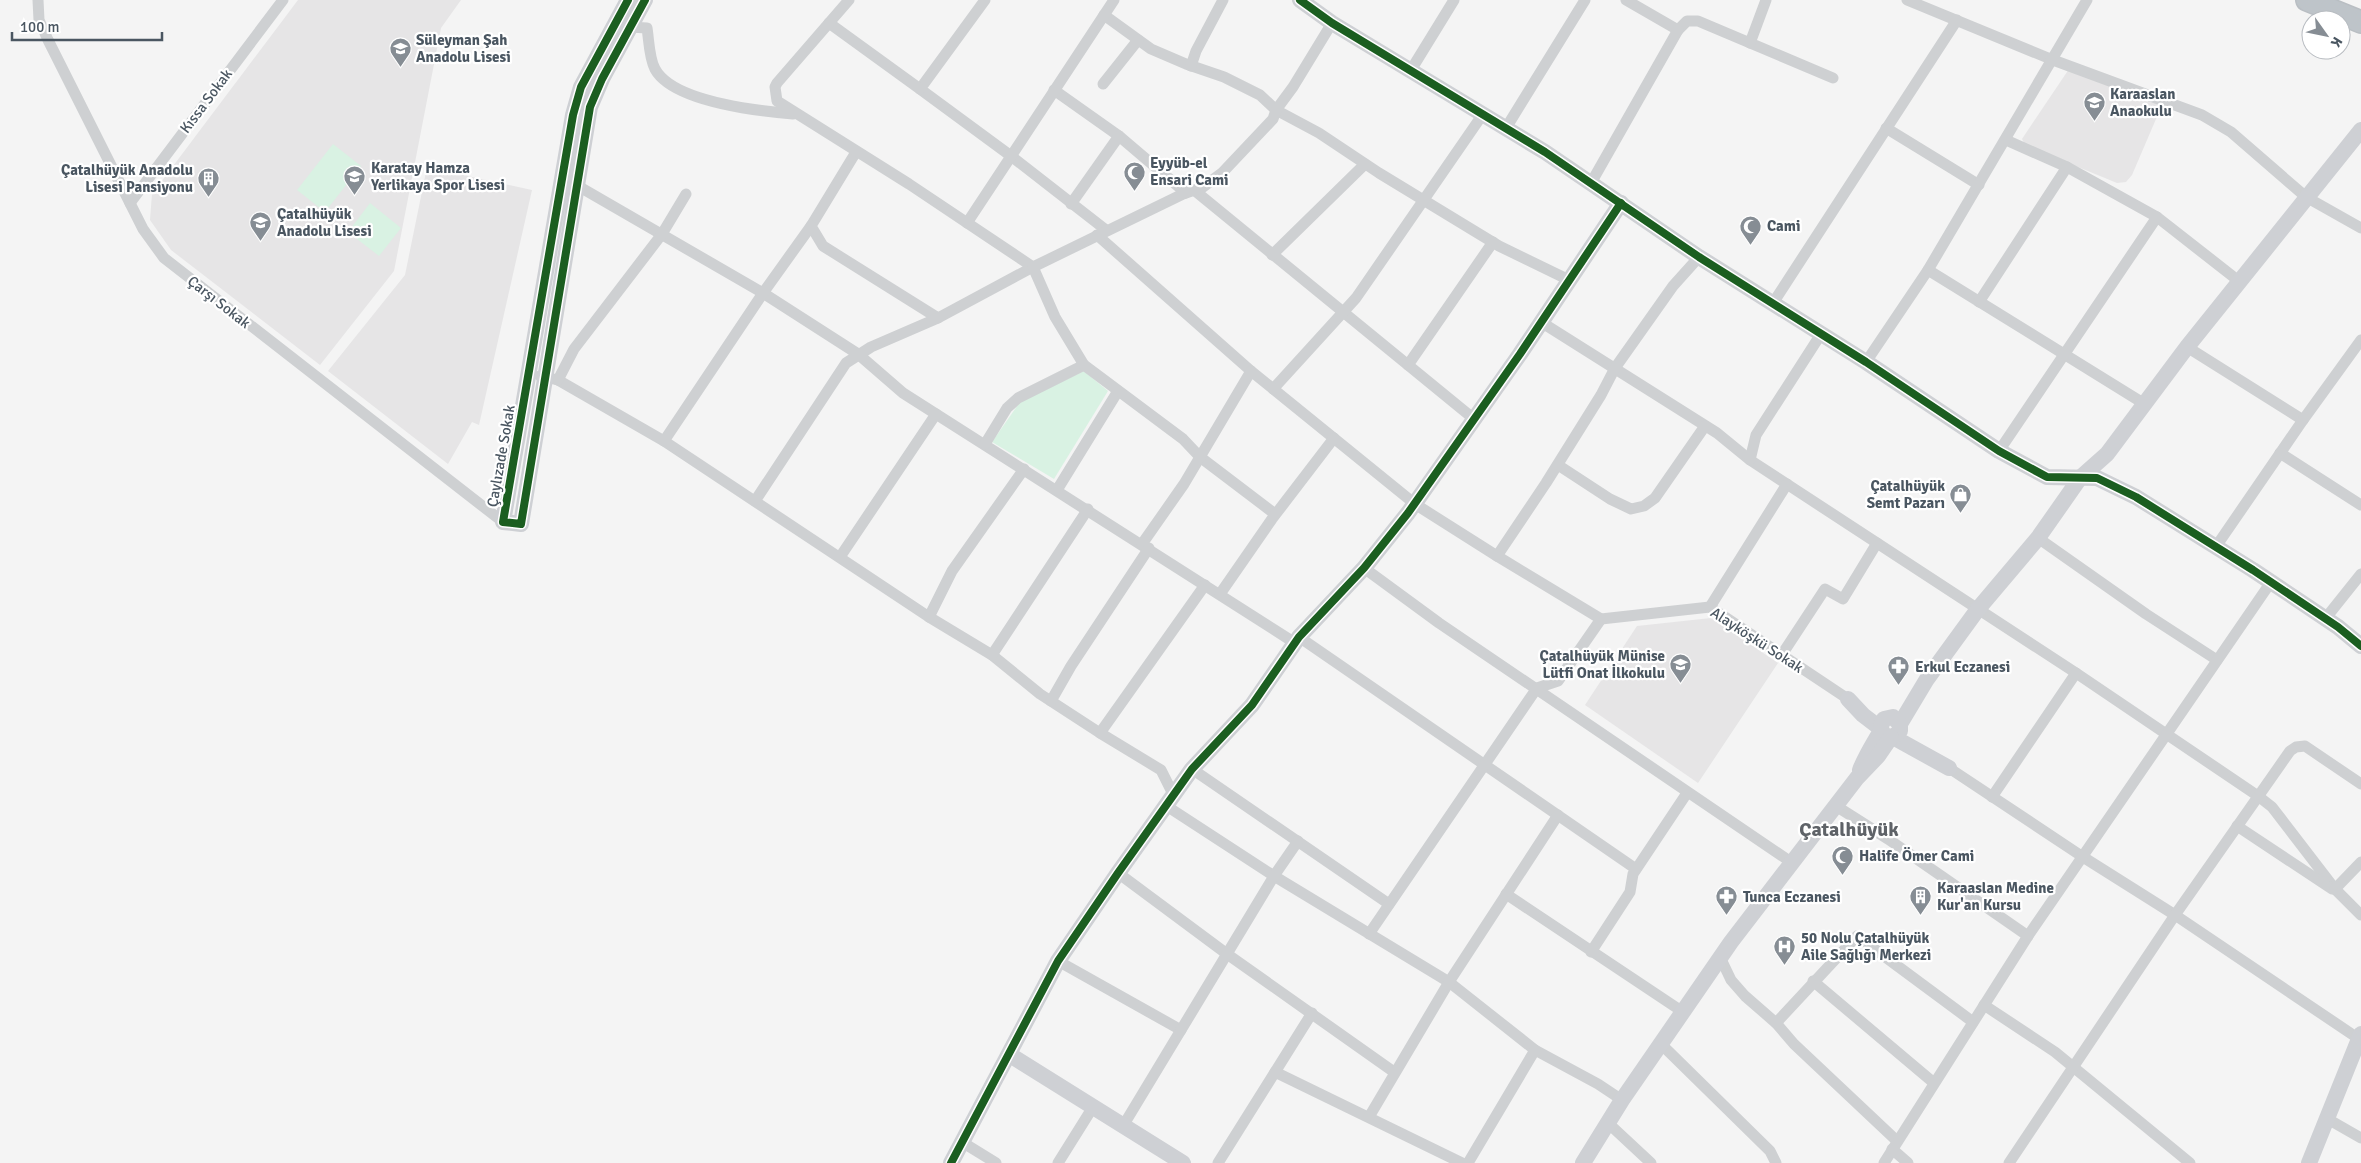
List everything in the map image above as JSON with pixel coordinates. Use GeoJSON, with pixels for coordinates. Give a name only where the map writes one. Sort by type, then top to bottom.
{"type":"FeatureCollection","features":[{"type":"Feature","properties":{"kind":"highway"},"geometry":{"type":"LineString","coordinates":[[2307,0],[2361,22]]}},
{"type":"Feature","properties":{"kind":"street","name":"Çarşı Sokak"},"geometry":{"type":"LineString","coordinates":[[38,0],[43,30],[130,203],[154,246],[176,269],[503,522]]}},
{"type":"Feature","properties":{"kind":"street","name":"Kıssa Sokak"},"geometry":{"type":"LineString","coordinates":[[130,203],[283,0]]}},
{"type":"Feature","properties":{"kind":"street","name":"Çaylızade Sokak"},"geometry":{"type":"LineString","coordinates":[[628,0],[588,74],[577,101],[503,522],[521,524],[552,378],[590,107],[602,79],[645,0]]}},
{"type":"Feature","properties":{"kind":"street"},"geometry":{"type":"LineString","coordinates":[[849,0],[830,24],[777,82],[775,87],[777,101],[1033,267],[1055,317],[1084,365],[1183,438],[1200,456],[1275,514]]}},
{"type":"Feature","properties":{"kind":"street"},"geometry":{"type":"LineString","coordinates":[[920,89],[985,0]]}},
{"type":"Feature","properties":{"kind":"street"},"geometry":{"type":"LineString","coordinates":[[967,223],[1114,0]]}},
{"type":"Feature","properties":{"kind":"street"},"geometry":{"type":"LineString","coordinates":[[1191,66],[1196,51],[1223,0]]}},
{"type":"Feature","properties":{"kind":"street"},"geometry":{"type":"LineString","coordinates":[[1300,0],[1332,23],[1506,128],[1698,256],[1866,362],[1999,451],[2047,477],[2097,478],[2136,497],[2271,582],[2361,646]]}},
{"type":"Feature","properties":{"kind":"street"},"geometry":{"type":"LineString","coordinates":[[1411,70],[1454,0]]}},
{"type":"Feature","properties":{"kind":"street"},"geometry":{"type":"LineString","coordinates":[[1506,128],[1584,0]]}},
{"type":"Feature","properties":{"kind":"street"},"geometry":{"type":"LineString","coordinates":[[1626,0],[1678,30]]}},
{"type":"Feature","properties":{"kind":"street"},"geometry":{"type":"LineString","coordinates":[[1750,43],[1766,0]]}},
{"type":"Feature","properties":{"kind":"street"},"geometry":{"type":"LineString","coordinates":[[1907,0],[2054,60],[2202,115],[2231,132],[2306,197],[2361,228]]}},
{"type":"Feature","properties":{"kind":"street"},"geometry":{"type":"LineString","coordinates":[[1866,362],[1928,270],[2054,60],[2087,0]]}},
{"type":"Feature","properties":{"kind":"street"},"geometry":{"type":"LineString","coordinates":[[1104,15],[1151,49],[1191,66],[1224,77],[1260,95],[1276,110],[1319,133],[1365,164],[1493,242],[1569,280]]}},
{"type":"Feature","properties":{"kind":"street"},"geometry":{"type":"LineString","coordinates":[[1772,303],[1957,20]]}},
{"type":"Feature","properties":{"kind":"street"},"geometry":{"type":"LineString","coordinates":[[1591,183],[1678,30],[1687,21],[1698,21],[1834,78]]}},
{"type":"Feature","properties":{"kind":"street"},"geometry":{"type":"LineString","coordinates":[[755,501],[846,363],[871,346],[938,318],[1101,233],[1203,187],[1222,173],[1273,119],[1276,110],[1332,23]]}},
{"type":"Feature","properties":{"kind":"street"},"geometry":{"type":"LineString","coordinates":[[830,24],[1011,156],[1071,204],[1251,371],[1415,504],[1601,619],[1558,681],[1537,688],[1369,934]]}},
{"type":"Feature","properties":{"kind":"street"},"geometry":{"type":"LineString","coordinates":[[630,27],[647,28],[654,68],[664,81],[732,107],[795,114]]}},
{"type":"Feature","properties":{"kind":"street"},"geometry":{"type":"LineString","coordinates":[[1104,84],[1138,40]]}},
{"type":"Feature","properties":{"kind":"street"},"geometry":{"type":"LineString","coordinates":[[1054,90],[1119,136],[1272,255],[1474,419]]}},
{"type":"Feature","properties":{"kind":"street"},"geometry":{"type":"LineString","coordinates":[[1274,389],[1356,298],[1483,114]]}},
{"type":"Feature","properties":{"kind":"street"},"geometry":{"type":"LineString","coordinates":[[1886,128],[1978,185]]}},
{"type":"Feature","properties":{"kind":"street"},"geometry":{"type":"LineString","coordinates":[[1583,1163],[1622,1100],[1720,957],[1857,778],[1868,750],[1890,728],[1978,609],[2038,538],[2080,478],[2107,454],[2186,347],[2361,130]]}},
{"type":"Feature","properties":{"kind":"street"},"geometry":{"type":"LineString","coordinates":[[1071,204],[1119,136]]}},
{"type":"Feature","properties":{"kind":"street"},"geometry":{"type":"LineString","coordinates":[[2006,140],[2067,167],[2157,216],[2240,282]]}},
{"type":"Feature","properties":{"kind":"street"},"geometry":{"type":"LineString","coordinates":[[664,440],[763,293],[811,226],[856,152]]}},
{"type":"Feature","properties":{"kind":"street"},"geometry":{"type":"LineString","coordinates":[[1272,255],[1365,164]]}},
{"type":"Feature","properties":{"kind":"street"},"geometry":{"type":"LineString","coordinates":[[1980,302],[2067,167]]}},
{"type":"Feature","properties":{"kind":"street"},"geometry":{"type":"LineString","coordinates":[[578,186],[763,293],[858,354],[903,393],[1205,585],[1297,640],[1485,764],[1636,868]]}},
{"type":"Feature","properties":{"kind":"street"},"geometry":{"type":"LineString","coordinates":[[552,378],[662,234],[686,194]]}},
{"type":"Feature","properties":{"kind":"street"},"geometry":{"type":"LineString","coordinates":[[951,1163],[1010,1055],[1017,1037],[1058,961],[1169,800],[1192,769],[1252,705],[1297,640],[1364,568],[1415,504],[1621,203]]}},
{"type":"Feature","properties":{"kind":"street"},"geometry":{"type":"LineString","coordinates":[[1999,451],[2157,216]]}},
{"type":"Feature","properties":{"kind":"street"},"geometry":{"type":"LineString","coordinates":[[811,226],[823,246],[938,318]]}},
{"type":"Feature","properties":{"kind":"street"},"geometry":{"type":"LineString","coordinates":[[1408,365],[1493,242]]}},
{"type":"Feature","properties":{"kind":"street"},"geometry":{"type":"LineString","coordinates":[[1497,556],[1558,465],[1601,396],[1615,368],[1673,286],[1698,256]]}},
{"type":"Feature","properties":{"kind":"street"},"geometry":{"type":"LineString","coordinates":[[1928,270],[2144,403]]}},
{"type":"Feature","properties":{"kind":"street"},"geometry":{"type":"LineString","coordinates":[[1541,322],[1705,426],[1750,460],[2076,673],[2258,796],[2272,807],[2338,892],[2361,915]]}},
{"type":"Feature","properties":{"kind":"street"},"geometry":{"type":"LineString","coordinates":[[1750,460],[1756,435],[1822,334]]}},
{"type":"Feature","properties":{"kind":"street"},"geometry":{"type":"LineString","coordinates":[[2215,548],[2303,420],[2361,340]]}},
{"type":"Feature","properties":{"kind":"street"},"geometry":{"type":"LineString","coordinates":[[2186,347],[2303,420]]}},
{"type":"Feature","properties":{"kind":"street"},"geometry":{"type":"LineString","coordinates":[[985,444],[1007,408],[1018,398],[1084,365]]}},
{"type":"Feature","properties":{"kind":"street"},"geometry":{"type":"LineString","coordinates":[[1051,701],[1251,371]]}},
{"type":"Feature","properties":{"kind":"street"},"geometry":{"type":"LineString","coordinates":[[530,374],[552,378],[664,440],[929,616],[992,654],[1051,701],[1161,770],[1169,800],[1274,876],[1449,982],[1536,1050],[1598,1084],[1622,1100]]}},
{"type":"Feature","properties":{"kind":"street"},"geometry":{"type":"LineString","coordinates":[[1057,490],[1118,391]]}},
{"type":"Feature","properties":{"kind":"street"},"geometry":{"type":"LineString","coordinates":[[840,557],[936,414]]}},
{"type":"Feature","properties":{"kind":"street"},"geometry":{"type":"LineString","coordinates":[[1558,465],[1610,499],[1631,509],[1644,506],[1655,498],[1705,426]]}},
{"type":"Feature","properties":{"kind":"street"},"geometry":{"type":"LineString","coordinates":[[1220,594],[1275,514],[1334,438]]}},
{"type":"Feature","properties":{"kind":"street"},"geometry":{"type":"LineString","coordinates":[[2280,453],[2361,505]]}},
{"type":"Feature","properties":{"kind":"street"},"geometry":{"type":"LineString","coordinates":[[929,616],[952,571],[1024,469]]}},
{"type":"Feature","properties":{"kind":"street"},"geometry":{"type":"LineString","coordinates":[[1710,607],[1787,484]]}},
{"type":"Feature","properties":{"kind":"street"},"geometry":{"type":"LineString","coordinates":[[992,654],[1088,509]]}},
{"type":"Feature","properties":{"kind":"street"},"geometry":{"type":"LineString","coordinates":[[2038,538],[2146,614],[2217,660]]}},
{"type":"Feature","properties":{"kind":"street"},"geometry":{"type":"LineString","coordinates":[[1782,656],[1825,589],[1843,599],[1877,543]]}},
{"type":"Feature","properties":{"kind":"street"},"geometry":{"type":"LineString","coordinates":[[1364,568],[1687,793],[1791,862]]}},
{"type":"Feature","properties":{"kind":"street"},"geometry":{"type":"LineString","coordinates":[[2325,619],[2361,574]]}},
{"type":"Feature","properties":{"kind":"street"},"geometry":{"type":"LineString","coordinates":[[1884,1163],[2028,936],[2271,582]]}},
{"type":"Feature","properties":{"kind":"street"},"geometry":{"type":"LineString","coordinates":[[1100,733],[1205,585]]}},
{"type":"Feature","properties":{"kind":"street","name":"Alayköşkü Sokak"},"geometry":{"type":"LineString","coordinates":[[1601,619],[1710,607],[1848,699]]}},
{"type":"Feature","properties":{"kind":"street"},"geometry":{"type":"LineString","coordinates":[[1992,797],[2076,673]]}},
{"type":"Feature","properties":{"kind":"street"},"geometry":{"type":"LineString","coordinates":[[1848,699],[2083,857],[2360,1036],[2309,1163]]}},
{"type":"Feature","properties":{"kind":"street"},"geometry":{"type":"LineString","coordinates":[[2024,1163],[2012,1159],[2175,915],[2290,751],[2296,747],[2305,746],[2361,784]]}},
{"type":"Feature","properties":{"kind":"street"},"geometry":{"type":"LineString","coordinates":[[1192,769],[1390,904]]}},
{"type":"Feature","properties":{"kind":"street"},"geometry":{"type":"LineString","coordinates":[[1591,952],[1630,892],[1636,868],[1687,793]]}},
{"type":"Feature","properties":{"kind":"street"},"geometry":{"type":"LineString","coordinates":[[1836,806],[1888,839],[2028,936]]}},
{"type":"Feature","properties":{"kind":"street"},"geometry":{"type":"LineString","coordinates":[[1369,1117],[1449,982],[1558,815]]}},
{"type":"Feature","properties":{"kind":"street"},"geometry":{"type":"LineString","coordinates":[[2237,826],[2338,892]]}},
{"type":"Feature","properties":{"kind":"street"},"geometry":{"type":"LineString","coordinates":[[1123,1126],[1274,876],[1298,841]]}},
{"type":"Feature","properties":{"kind":"street"},"geometry":{"type":"LineString","coordinates":[[2338,892],[2361,862]]}},
{"type":"Feature","properties":{"kind":"street"},"geometry":{"type":"LineString","coordinates":[[1118,874],[1394,1072]]}},
{"type":"Feature","properties":{"kind":"street"},"geometry":{"type":"LineString","coordinates":[[1506,894],[1683,1012]]}},
{"type":"Feature","properties":{"kind":"street"},"geometry":{"type":"LineString","coordinates":[[1776,1023],[1813,981],[1857,936],[1973,1022]]}},
{"type":"Feature","properties":{"kind":"street"},"geometry":{"type":"LineString","coordinates":[[1720,957],[1731,980],[1745,996],[1776,1023],[1794,1044],[1895,1145],[1908,1163]]}},
{"type":"Feature","properties":{"kind":"street"},"geometry":{"type":"LineString","coordinates":[[1058,961],[1181,1030]]}},
{"type":"Feature","properties":{"kind":"street"},"geometry":{"type":"LineString","coordinates":[[1813,981],[1934,1083]]}},
{"type":"Feature","properties":{"kind":"street"},"geometry":{"type":"LineString","coordinates":[[1984,1005],[2055,1052],[2190,1163]]}},
{"type":"Feature","properties":{"kind":"street"},"geometry":{"type":"LineString","coordinates":[[1218,1163],[1312,1013]]}},
{"type":"Feature","properties":{"kind":"street"},"geometry":{"type":"LineString","coordinates":[[1661,1044],[1770,1151],[1776,1163]]}},
{"type":"Feature","properties":{"kind":"street"},"geometry":{"type":"LineString","coordinates":[[1468,1163],[1536,1050]]}},
{"type":"Feature","properties":{"kind":"street"},"geometry":{"type":"LineString","coordinates":[[1010,1055],[1178,1162]]}},
{"type":"Feature","properties":{"kind":"street"},"geometry":{"type":"LineString","coordinates":[[1275,1072],[1462,1163]]}},
{"type":"Feature","properties":{"kind":"street"},"geometry":{"type":"LineString","coordinates":[[1058,1163],[1093,1107]]}},
{"type":"Feature","properties":{"kind":"street"},"geometry":{"type":"LineString","coordinates":[[2326,1118],[2361,1138]]}},
{"type":"Feature","properties":{"kind":"street"},"geometry":{"type":"LineString","coordinates":[[1608,1123],[1651,1163]]}},
{"type":"Feature","properties":{"kind":"street"},"geometry":{"type":"LineString","coordinates":[[962,1142],[996,1163]]}},
{"type":"Feature","properties":{"kind":"street"},"geometry":{"type":"LineString","coordinates":[[1764,1163],[1770,1151]]}},
{"type":"Feature","properties":{"kind":"shaded area"},"geometry":{"type":"Polygon","coordinates":[[[298,0],[461,0],[441,28],[394,271],[320,365],[171,250],[150,220],[152,194],[298,0]]]}},
{"type":"Feature","properties":{"kind":"shaded area","name":"Karaaslan Anaokulu"},"geometry":{"type":"Polygon","coordinates":[[[2071,66],[2162,105],[2132,175],[2126,182],[2117,183],[2025,145],[2022,139],[2071,66]]]}},
{"type":"Feature","properties":{"kind":"shaded area"},"geometry":{"type":"Polygon","coordinates":[[[427,167],[532,190],[479,425],[472,422],[448,464],[328,371],[405,275],[427,167]]]}},
{"type":"Feature","properties":{"kind":"shaded area","name":"Çatalhüyük Münise Lütfi Onat İlkokulu"},"geometry":{"type":"Polygon","coordinates":[[[1711,618],[1778,663],[1698,783],[1585,705],[1637,626],[1711,618]]]}},
{"type":"Feature","properties":{"kind":"green space"},"geometry":{"type":"Polygon","coordinates":[[[333,144],[361,166],[325,212],[297,190],[333,144]]]}},
{"type":"Feature","properties":{"kind":"green space"},"geometry":{"type":"Polygon","coordinates":[[[370,203],[401,228],[379,256],[348,232],[370,203]]]}},
{"type":"Feature","properties":{"kind":"green space"},"geometry":{"type":"Polygon","coordinates":[[[1084,371],[1108,391],[1054,479],[992,442],[1020,402],[1084,371]]]}},
{"type":"Feature","properties":{"kind":"cycle path"},"geometry":{"type":"LineString","coordinates":[[628,0],[581,87],[573,115],[503,522],[521,524],[590,107],[602,79],[645,0]]}},
{"type":"Feature","properties":{"kind":"cycle path"},"geometry":{"type":"LineString","coordinates":[[1300,0],[1332,23],[1545,152],[1699,257],[1866,362],[1999,451],[2047,477],[2097,478],[2136,497],[2253,570],[2338,627],[2361,646]]}},
{"type":"Feature","properties":{"kind":"cycle path"},"geometry":{"type":"LineString","coordinates":[[951,1163],[1058,961],[1118,873],[1192,769],[1252,705],[1299,637],[1364,568],[1408,513],[1520,354],[1621,203]]}},
{"type":"Feature","properties":{"kind":"place","name":"Süleyman Şah Anadolu Lisesi"},"geometry":{"type":"Point","coordinates":[400,68]}},
{"type":"Feature","properties":{"kind":"place","name":"Karaaslan Anaokulu"},"geometry":{"type":"Point","coordinates":[2094,122]}},
{"type":"Feature","properties":{"kind":"place","name":"Eyyüb-el Ensari Cami"},"geometry":{"type":"Point","coordinates":[1134,191]}},
{"type":"Feature","properties":{"kind":"place","name":"Karatay Hamza Yerlikaya Spor Lisesi"},"geometry":{"type":"Point","coordinates":[355,196]}},
{"type":"Feature","properties":{"kind":"place","name":"Çatalhüyük Anadolu Lisesi Pansiyonu"},"geometry":{"type":"Point","coordinates":[209,198]}},
{"type":"Feature","properties":{"kind":"place","name":"Çatalhüyük Anadolu Lisesi"},"geometry":{"type":"Point","coordinates":[261,242]}},
{"type":"Feature","properties":{"kind":"place","name":"Cami"},"geometry":{"type":"Point","coordinates":[1751,245]}},
{"type":"Feature","properties":{"kind":"place","name":"Çatalhüyük Semt Pazarı"},"geometry":{"type":"Point","coordinates":[1961,514]}},
{"type":"Feature","properties":{"kind":"place","name":"Çatalhüyük Münise Lütfi Onat İlkokulu"},"geometry":{"type":"Point","coordinates":[1681,684]}},
{"type":"Feature","properties":{"kind":"place","name":"Erkul Eczanesi"},"geometry":{"type":"Point","coordinates":[1899,686]}},
{"type":"Feature","properties":{"kind":"place","name":"Halife Ömer Cami"},"geometry":{"type":"Point","coordinates":[1843,875]}},
{"type":"Feature","properties":{"kind":"place","name":"Tunca Eczanesi"},"geometry":{"type":"Point","coordinates":[1727,916]}},
{"type":"Feature","properties":{"kind":"place","name":"Karaaslan Medine Kur'an Kursu"},"geometry":{"type":"Point","coordinates":[1921,916]}},
{"type":"Feature","properties":{"kind":"place","name":"50 Nolu Çatalhüyük Aile Sağlığı Merkezi"},"geometry":{"type":"Point","coordinates":[1785,966]}},
{"type":"Feature","properties":{"kind":"district","name":"Çatalhüyük"},"geometry":{"type":"Point","coordinates":[1849,829]}}]}
